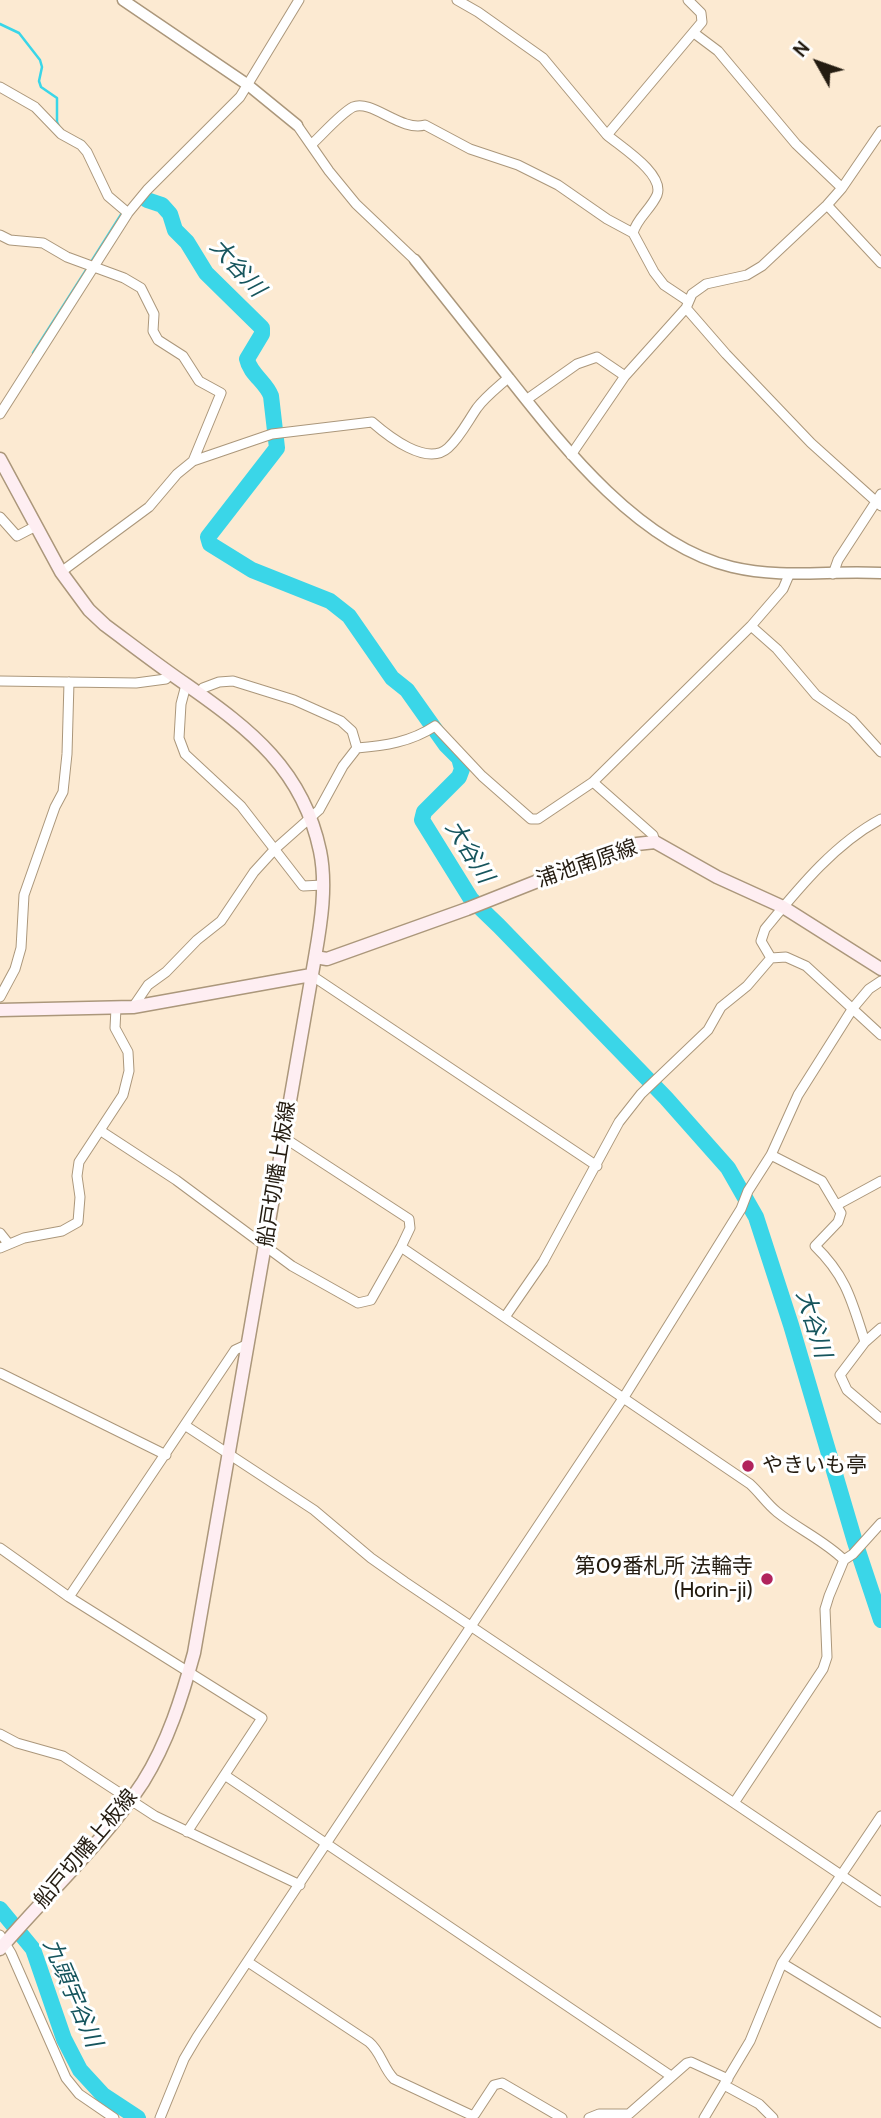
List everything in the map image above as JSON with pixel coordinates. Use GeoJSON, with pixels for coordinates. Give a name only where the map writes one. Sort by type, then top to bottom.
{"type":"FeatureCollection","features":[{"type":"Feature","properties":{"kind":"main road","name":"船戸切幡上板線"},"geometry":{"type":"LineString","coordinates":[[0,459],[61,572],[89,610],[105,625],[250,732],[285,768],[311,818],[321,853],[323,885],[315,957],[229,1455],[194,1653],[180,1703],[160,1750],[130,1800],[3,1942]]}},
{"type":"Feature","properties":{"kind":"main road","name":"浦池南原線"},"geometry":{"type":"LineString","coordinates":[[315,957],[327,958],[467,909],[482,901],[637,844],[655,842],[717,877],[783,907],[881,969]]}},
{"type":"Feature","properties":{"kind":"main road"},"geometry":{"type":"LineString","coordinates":[[0,1010],[133,1007],[311,975]]}},
{"type":"Feature","properties":{"kind":"street"},"geometry":{"type":"LineString","coordinates":[[123,0],[248,85],[298,125],[329,171],[356,204],[415,260],[571,455],[600,485],[679,546],[705,559],[732,567],[789,575],[881,573]]}},
{"type":"Feature","properties":{"kind":"street"},"geometry":{"type":"LineString","coordinates":[[0,414],[90,267],[128,213],[240,97],[299,0]]}},
{"type":"Feature","properties":{"kind":"street"},"geometry":{"type":"LineString","coordinates":[[457,0],[543,58],[607,135],[651,171],[658,183],[657,195],[633,233]]}},
{"type":"Feature","properties":{"kind":"street"},"geometry":{"type":"LineString","coordinates":[[607,135],[702,22],[701,13],[688,0]]}},
{"type":"Feature","properties":{"kind":"street"},"geometry":{"type":"LineString","coordinates":[[694,33],[718,51],[796,144],[842,188]]}},
{"type":"Feature","properties":{"kind":"street"},"geometry":{"type":"LineString","coordinates":[[0,87],[35,107],[61,134],[81,145],[108,196],[128,213]]}},
{"type":"Feature","properties":{"kind":"street"},"geometry":{"type":"LineString","coordinates":[[312,144],[352,108],[362,105],[415,128],[425,125],[470,149],[518,165],[558,185],[607,219],[633,233],[654,272],[664,285],[687,304],[726,354],[811,443],[879,500],[838,559],[833,574]]}},
{"type":"Feature","properties":{"kind":"street"},"geometry":{"type":"LineString","coordinates":[[571,455],[625,376],[687,304],[692,294],[706,284],[747,275],[762,266],[842,188],[881,131]]}},
{"type":"Feature","properties":{"kind":"street"},"geometry":{"type":"LineString","coordinates":[[827,205],[881,263]]}},
{"type":"Feature","properties":{"kind":"street"},"geometry":{"type":"LineString","coordinates":[[0,235],[10,240],[43,243],[67,257],[124,278],[141,288],[153,314],[153,331],[158,340],[183,356],[199,381],[221,393],[193,461]]}},
{"type":"Feature","properties":{"kind":"street"},"geometry":{"type":"LineString","coordinates":[[526,400],[577,364],[597,357],[625,376]]}},
{"type":"Feature","properties":{"kind":"street"},"geometry":{"type":"LineString","coordinates":[[61,572],[149,507],[177,474],[193,461],[274,434],[372,422],[400,444],[421,452],[437,453],[449,447],[479,405],[508,378]]}},
{"type":"Feature","properties":{"kind":"street"},"geometry":{"type":"LineString","coordinates":[[0,517],[17,536],[36,526]]}},
{"type":"Feature","properties":{"kind":"street"},"geometry":{"type":"LineString","coordinates":[[356,748],[386,746],[435,726],[482,776],[531,819],[538,819],[593,782],[751,626],[783,589],[789,575]]}},
{"type":"Feature","properties":{"kind":"street"},"geometry":{"type":"LineString","coordinates":[[751,626],[777,649],[816,695],[852,720],[881,752]]}},
{"type":"Feature","properties":{"kind":"street"},"geometry":{"type":"LineString","coordinates":[[0,681],[136,683],[166,679],[170,673]]}},
{"type":"Feature","properties":{"kind":"street"},"geometry":{"type":"LineString","coordinates":[[133,1007],[148,985],[221,921],[254,872],[275,849],[319,810],[356,748],[352,731],[341,721],[294,701],[233,681],[219,682],[203,688],[199,693]]}},
{"type":"Feature","properties":{"kind":"street"},"geometry":{"type":"LineString","coordinates":[[0,997],[15,969],[20,948],[24,895],[55,807],[63,792],[69,682]]}},
{"type":"Feature","properties":{"kind":"street"},"geometry":{"type":"LineString","coordinates":[[186,685],[183,691],[179,738],[185,754],[241,806],[303,886],[323,885]]}},
{"type":"Feature","properties":{"kind":"street"},"geometry":{"type":"LineString","coordinates":[[593,782],[653,835],[655,842]]}},
{"type":"Feature","properties":{"kind":"street"},"geometry":{"type":"LineString","coordinates":[[771,958],[761,941],[765,929],[830,857],[859,831],[881,820]]}},
{"type":"Feature","properties":{"kind":"street"},"geometry":{"type":"LineString","coordinates":[[505,1317],[544,1262],[619,1122],[648,1086],[708,1030],[721,1007],[747,986],[771,958],[786,957],[806,966],[881,1035]]}},
{"type":"Feature","properties":{"kind":"street"},"geometry":{"type":"LineString","coordinates":[[311,975],[597,1166]]}},
{"type":"Feature","properties":{"kind":"street"},"geometry":{"type":"LineString","coordinates":[[160,2118],[184,2059],[624,1397],[741,1209],[799,1095],[853,1008],[869,989],[881,981]]}},
{"type":"Feature","properties":{"kind":"street"},"geometry":{"type":"LineString","coordinates":[[0,1233],[4,1246],[24,1238],[62,1231],[78,1222],[79,1162],[102,1131],[123,1095],[128,1071],[128,1052],[115,1028],[116,1008]]}},
{"type":"Feature","properties":{"kind":"street"},"geometry":{"type":"LineString","coordinates":[[102,1131],[176,1180],[292,1266],[358,1304],[371,1300],[410,1228],[409,1219],[283,1138]]}},
{"type":"Feature","properties":{"kind":"street"},"geometry":{"type":"LineString","coordinates":[[771,1154],[822,1181],[841,1213],[838,1222],[815,1246],[833,1263],[847,1288],[864,1342]]}},
{"type":"Feature","properties":{"kind":"street"},"geometry":{"type":"LineString","coordinates":[[837,1205],[881,1181]]}},
{"type":"Feature","properties":{"kind":"street"},"geometry":{"type":"LineString","coordinates":[[401,1247],[750,1484],[766,1503],[844,1560]]}},
{"type":"Feature","properties":{"kind":"street"},"geometry":{"type":"LineString","coordinates":[[881,1328],[864,1342],[840,1376],[848,1390],[881,1419]]}},
{"type":"Feature","properties":{"kind":"street"},"geometry":{"type":"LineString","coordinates":[[69,1597],[235,1350],[248,1344]]}},
{"type":"Feature","properties":{"kind":"street"},"geometry":{"type":"LineString","coordinates":[[0,1373],[166,1455]]}},
{"type":"Feature","properties":{"kind":"street"},"geometry":{"type":"LineString","coordinates":[[186,1426],[314,1510],[370,1558],[881,1902]]}},
{"type":"Feature","properties":{"kind":"street"},"geometry":{"type":"LineString","coordinates":[[734,1802],[823,1669],[827,1657],[825,1609],[844,1560],[856,1551],[881,1523]]}},
{"type":"Feature","properties":{"kind":"street"},"geometry":{"type":"LineString","coordinates":[[0,1548],[69,1597],[262,1718],[187,1832]]}},
{"type":"Feature","properties":{"kind":"street"},"geometry":{"type":"LineString","coordinates":[[0,1734],[17,1743],[63,1756],[155,1816],[300,1885]]}},
{"type":"Feature","properties":{"kind":"street"},"geometry":{"type":"LineString","coordinates":[[226,1776],[671,2076]]}},
{"type":"Feature","properties":{"kind":"street"},"geometry":{"type":"LineString","coordinates":[[704,2118],[759,2022],[782,1963],[881,1816]]}},
{"type":"Feature","properties":{"kind":"street"},"geometry":{"type":"LineString","coordinates":[[3,1942],[51,2040],[66,2078],[79,2094],[114,2118]]}},
{"type":"Feature","properties":{"kind":"street"},"geometry":{"type":"LineString","coordinates":[[248,1962],[378,2049],[394,2079],[471,2115],[475,2114],[494,2085],[502,2083],[562,2118]]}},
{"type":"Feature","properties":{"kind":"street"},"geometry":{"type":"LineString","coordinates":[[782,1963],[881,2023]]}},
{"type":"Feature","properties":{"kind":"street"},"geometry":{"type":"LineString","coordinates":[[589,2118],[599,2114],[629,2114],[671,2076],[691,2062],[759,2104],[773,2118]]}},
{"type":"Feature","properties":{"kind":"waterway"},"geometry":{"type":"LineString","coordinates":[[0,24],[19,33],[40,60],[42,67],[39,81],[41,87],[57,98],[57,122],[60,128]]}},
{"type":"Feature","properties":{"kind":"waterway"},"geometry":{"type":"LineString","coordinates":[[81,140],[90,150]]}},
{"type":"Feature","properties":{"kind":"waterway","name":"大谷川"},"geometry":{"type":"LineString","coordinates":[[147,200],[162,205],[170,214],[175,230],[187,242],[206,273],[262,328],[262,334],[247,359],[271,396],[277,448],[208,537],[210,544],[252,570],[330,601],[349,616],[392,678],[407,690],[446,745],[459,758],[462,769],[459,777],[424,812],[422,820],[471,899],[666,1098],[728,1168],[756,1217],[881,1620]]}},
{"type":"Feature","properties":{"kind":"waterway"},"geometry":{"type":"LineString","coordinates":[[91,262],[122,213]]}},
{"type":"Feature","properties":{"kind":"waterway"},"geometry":{"type":"LineString","coordinates":[[33,353],[88,267]]}},
{"type":"Feature","properties":{"kind":"waterway","name":"九頭宇谷川"},"geometry":{"type":"LineString","coordinates":[[0,1909],[33,1949],[64,2039],[80,2070],[103,2095],[138,2118]]}},
{"type":"Feature","properties":{"kind":"place","name":"やきいも亭"},"geometry":{"type":"Point","coordinates":[748,1466]}},
{"type":"Feature","properties":{"kind":"place","name":"第09番札所 法輪寺 (Horin-ji)"},"geometry":{"type":"Point","coordinates":[767,1579]}}]}
